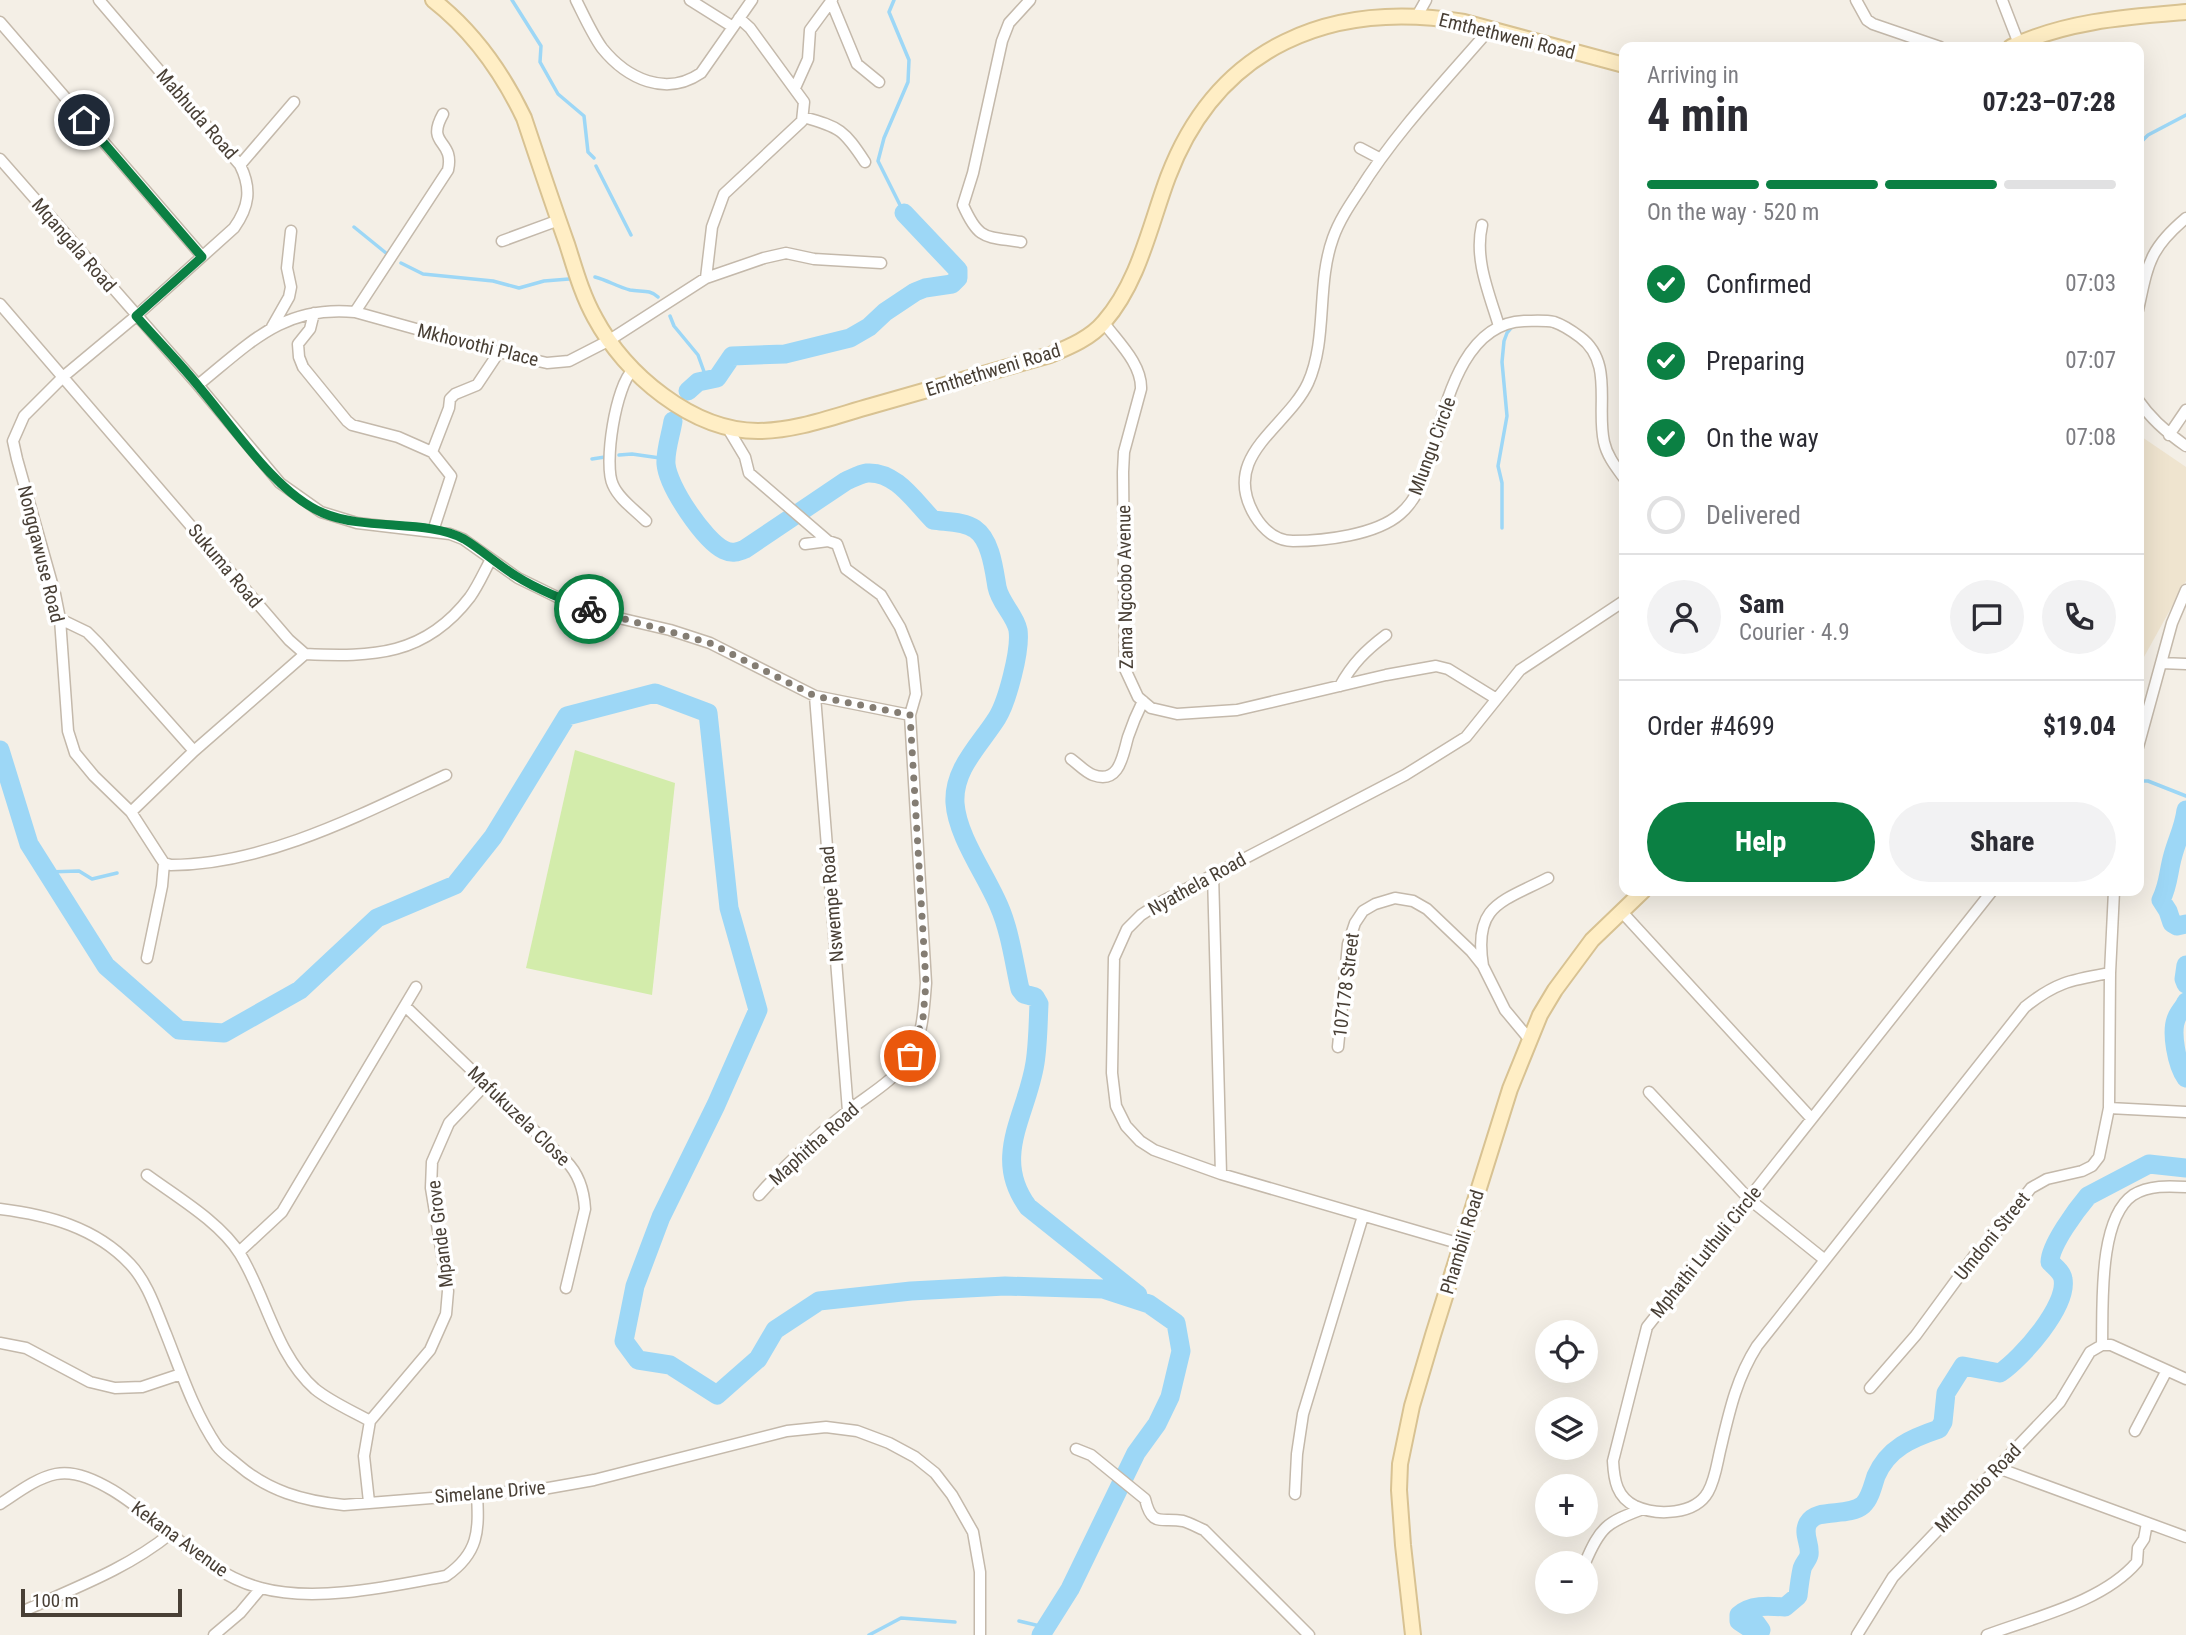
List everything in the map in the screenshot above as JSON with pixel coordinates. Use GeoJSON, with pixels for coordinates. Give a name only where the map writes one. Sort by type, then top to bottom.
{"type":"FeatureCollection","features":[{"type":"Feature","properties":{"kind":"street","name":"Mabhuda Road"},"geometry":{"type":"LineString","coordinates":[[64,376],[234,228],[244,213],[249,194],[247,178],[240,165],[99,0]]}},
{"type":"Feature","properties":{"kind":"street","name":"Emthethweni Road"},"geometry":{"type":"LineString","coordinates":[[433,0],[471,34],[512,92],[524,118],[586,301],[608,341],[633,370],[671,401],[697,416],[727,427],[757,431],[788,428],[827,418],[1050,355],[1084,338],[1104,323],[1122,296],[1181,148],[1211,101],[1259,56],[1315,27],[1368,17],[1417,16],[1464,22],[1619,64]]}},
{"type":"Feature","properties":{"kind":"street"},"geometry":{"type":"LineString","coordinates":[[576,0],[601,46],[610,56],[639,78],[658,85],[676,85],[701,73],[752,0]]}},
{"type":"Feature","properties":{"kind":"street"},"geometry":{"type":"LineString","coordinates":[[690,0],[750,28],[804,102],[803,117],[797,126],[724,194],[712,227],[706,278]]}},
{"type":"Feature","properties":{"kind":"street"},"geometry":{"type":"LineString","coordinates":[[1021,242],[978,232],[963,205],[973,173],[1002,41],[1009,23],[1030,0]]}},
{"type":"Feature","properties":{"kind":"street"},"geometry":{"type":"LineString","coordinates":[[1417,16],[1426,0]]}},
{"type":"Feature","properties":{"kind":"street"},"geometry":{"type":"LineString","coordinates":[[1856,0],[1867,20],[1873,24],[1925,42]]}},
{"type":"Feature","properties":{"kind":"street"},"geometry":{"type":"LineString","coordinates":[[2002,0],[2014,42]]}},
{"type":"Feature","properties":{"kind":"street"},"geometry":{"type":"LineString","coordinates":[[795,88],[808,59],[810,30],[832,1]]}},
{"type":"Feature","properties":{"kind":"street"},"geometry":{"type":"LineString","coordinates":[[832,1],[857,64],[878,82]]}},
{"type":"Feature","properties":{"kind":"street"},"geometry":{"type":"LineString","coordinates":[[2024,42],[2066,27],[2111,19],[2186,12]]}},
{"type":"Feature","properties":{"kind":"street"},"geometry":{"type":"LineString","coordinates":[[0,22],[202,257]]}},
{"type":"Feature","properties":{"kind":"street","name":"Mlungu Circle"},"geometry":{"type":"LineString","coordinates":[[1489,30],[1379,158],[1345,213],[1325,264],[1318,354],[1307,386],[1252,453],[1247,471],[1246,489],[1251,509],[1261,526],[1278,539],[1291,541],[1352,535],[1381,527],[1401,514],[1422,483],[1443,414],[1467,355],[1478,341],[1499,326]]}},
{"type":"Feature","properties":{"kind":"street"},"geometry":{"type":"LineString","coordinates":[[240,165],[294,102]]}},
{"type":"Feature","properties":{"kind":"street"},"geometry":{"type":"LineString","coordinates":[[355,312],[448,170],[449,153],[436,133],[443,114]]}},
{"type":"Feature","properties":{"kind":"street"},"geometry":{"type":"LineString","coordinates":[[803,117],[838,128],[846,134],[865,162]]}},
{"type":"Feature","properties":{"kind":"street"},"geometry":{"type":"LineString","coordinates":[[1360,148],[1379,158]]}},
{"type":"Feature","properties":{"kind":"street","name":"Mqangala Road"},"geometry":{"type":"LineString","coordinates":[[0,159],[280,483],[321,512],[357,523],[433,531],[463,539],[518,578],[563,600],[606,615],[710,643],[815,696],[910,715]]}},
{"type":"Feature","properties":{"kind":"street"},"geometry":{"type":"LineString","coordinates":[[2144,283],[2158,245],[2186,218]]}},
{"type":"Feature","properties":{"kind":"street"},"geometry":{"type":"LineString","coordinates":[[502,241],[559,220]]}},
{"type":"Feature","properties":{"kind":"street"},"geometry":{"type":"LineString","coordinates":[[1482,225],[1479,240],[1481,267],[1499,326],[1517,321],[1553,322],[1570,330],[1594,350],[1602,375],[1604,444],[1619,470]]}},
{"type":"Feature","properties":{"kind":"street"},"geometry":{"type":"LineString","coordinates":[[272,327],[289,297],[291,286],[287,268],[291,231]]}},
{"type":"Feature","properties":{"kind":"street","name":"Mkhovothi Place"},"geometry":{"type":"LineString","coordinates":[[198,385],[272,327],[291,318],[314,313],[335,310],[355,312],[547,363],[569,361],[608,341],[706,278],[786,253],[814,259],[881,263]]}},
{"type":"Feature","properties":{"kind":"street","name":"Sukuma Road"},"geometry":{"type":"LineString","coordinates":[[0,304],[289,640],[305,654]]}},
{"type":"Feature","properties":{"kind":"street"},"geometry":{"type":"LineString","coordinates":[[314,313],[310,329],[298,344],[299,357],[303,367],[347,421],[352,425],[398,437],[432,452],[452,477],[433,531]]}},
{"type":"Feature","properties":{"kind":"street","name":"Zama Ngcobo Avenue"},"geometry":{"type":"LineString","coordinates":[[1104,323],[1135,365],[1141,380],[1124,452],[1123,567],[1125,669],[1132,688],[1143,701]]}},
{"type":"Feature","properties":{"kind":"street"},"geometry":{"type":"LineString","coordinates":[[432,452],[450,399],[455,394],[477,385],[499,352]]}},
{"type":"Feature","properties":{"kind":"street"},"geometry":{"type":"LineString","coordinates":[[633,370],[626,375],[620,394],[612,434],[610,474],[615,489],[646,521]]}},
{"type":"Feature","properties":{"kind":"street","name":"Nongqawuse Road"},"geometry":{"type":"LineString","coordinates":[[64,376],[23,416],[13,441],[60,619],[68,731],[75,753],[131,812],[162,860]]}},
{"type":"Feature","properties":{"kind":"street"},"geometry":{"type":"LineString","coordinates":[[2144,408],[2169,435],[2186,446]]}},
{"type":"Feature","properties":{"kind":"street"},"geometry":{"type":"LineString","coordinates":[[2169,435],[2186,410]]}},
{"type":"Feature","properties":{"kind":"street"},"geometry":{"type":"LineString","coordinates":[[727,427],[745,457],[749,473],[828,541]]}},
{"type":"Feature","properties":{"kind":"street"},"geometry":{"type":"LineString","coordinates":[[805,544],[828,541]]}},
{"type":"Feature","properties":{"kind":"street","name":"Maphitha Road"},"geometry":{"type":"LineString","coordinates":[[759,1195],[776,1175],[848,1111],[891,1078],[910,1056],[923,1018],[925,969],[910,715],[916,694],[912,657],[900,627],[881,595],[846,569],[837,544],[828,541]]}},
{"type":"Feature","properties":{"kind":"street"},"geometry":{"type":"LineString","coordinates":[[131,812],[194,751],[305,654],[368,655],[398,650],[420,640],[443,627],[471,596],[491,559]]}},
{"type":"Feature","properties":{"kind":"street"},"geometry":{"type":"LineString","coordinates":[[2144,725],[2172,623],[2186,590]]}},
{"type":"Feature","properties":{"kind":"street","name":"Nyathela Road"},"geometry":{"type":"LineString","coordinates":[[1461,1244],[1221,1174],[1154,1150],[1140,1141],[1126,1126],[1116,1106],[1112,1073],[1112,970],[1118,946],[1127,929],[1141,915],[1213,874],[1405,775],[1466,737],[1520,670],[1619,604]]}},
{"type":"Feature","properties":{"kind":"street"},"geometry":{"type":"LineString","coordinates":[[60,619],[87,632],[194,751]]}},
{"type":"Feature","properties":{"kind":"street"},"geometry":{"type":"LineString","coordinates":[[1340,686],[1359,657],[1386,635]]}},
{"type":"Feature","properties":{"kind":"street"},"geometry":{"type":"LineString","coordinates":[[2161,663],[2186,664]]}},
{"type":"Feature","properties":{"kind":"street"},"geometry":{"type":"LineString","coordinates":[[1071,759],[1092,774],[1113,774],[1123,759],[1127,740],[1143,701],[1152,708],[1177,714],[1237,710],[1420,667],[1436,666],[1448,669],[1495,698]]}},
{"type":"Feature","properties":{"kind":"street","name":"Nswempe Road"},"geometry":{"type":"LineString","coordinates":[[815,696],[848,1111]]}},
{"type":"Feature","properties":{"kind":"street"},"geometry":{"type":"LineString","coordinates":[[147,958],[162,886],[162,860],[181,865],[228,860],[285,843],[334,827],[446,775]]}},
{"type":"Feature","properties":{"kind":"street"},"geometry":{"type":"LineString","coordinates":[[1213,874],[1221,1174]]}},
{"type":"Feature","properties":{"kind":"street"},"geometry":{"type":"LineString","coordinates":[[1483,966],[1479,943],[1481,928],[1488,913],[1497,904],[1548,878]]}},
{"type":"Feature","properties":{"kind":"street","name":"Phambili Road"},"geometry":{"type":"LineString","coordinates":[[1413,1635],[1403,1545],[1400,1464],[1416,1390],[1510,1089],[1540,1015],[1592,940],[1638,896]]}},
{"type":"Feature","properties":{"kind":"street","name":"Mphathi Luthuli Circle"},"geometry":{"type":"LineString","coordinates":[[1643,1509],[1626,1501],[1614,1483],[1613,1461],[1647,1327],[1988,896]]}},
{"type":"Feature","properties":{"kind":"street","name":"Umdoni Street"},"geometry":{"type":"LineString","coordinates":[[1870,1388],[1916,1335],[1974,1256],[1988,1243],[2031,1188],[2047,1179],[2082,1171],[2092,1166],[2099,1157],[2109,1108],[2109,973],[2114,896]]}},
{"type":"Feature","properties":{"kind":"street","name":"107178 Street"},"geometry":{"type":"LineString","coordinates":[[1338,1047],[1348,944],[1354,923],[1363,911],[1395,898],[1413,901],[1427,909],[1483,966],[1505,1010],[1530,1040]]}},
{"type":"Feature","properties":{"kind":"street"},"geometry":{"type":"LineString","coordinates":[[1621,911],[1811,1118]]}},
{"type":"Feature","properties":{"kind":"street"},"geometry":{"type":"LineString","coordinates":[[1592,1551],[1604,1528],[1613,1520],[1643,1509],[1663,1512],[1680,1510],[1697,1505],[1708,1494],[1735,1389],[1757,1346],[2025,1007],[2046,990],[2066,981],[2109,973]]}},
{"type":"Feature","properties":{"kind":"street"},"geometry":{"type":"LineString","coordinates":[[239,1252],[282,1212],[416,987]]}},
{"type":"Feature","properties":{"kind":"street","name":"Mafukuzela Close"},"geometry":{"type":"LineString","coordinates":[[406,1007],[572,1167],[577,1176],[585,1209],[566,1288]]}},
{"type":"Feature","properties":{"kind":"street","name":"Mpande Grove"},"geometry":{"type":"LineString","coordinates":[[370,1421],[430,1350],[446,1314],[448,1291],[431,1188],[432,1162],[449,1123],[486,1084]]}},
{"type":"Feature","properties":{"kind":"street"},"geometry":{"type":"LineString","coordinates":[[1649,1092],[1749,1199],[1825,1259]]}},
{"type":"Feature","properties":{"kind":"street"},"geometry":{"type":"LineString","coordinates":[[2109,1108],[2186,1112]]}},
{"type":"Feature","properties":{"kind":"street"},"geometry":{"type":"LineString","coordinates":[[147,1175],[210,1221],[239,1252],[295,1365],[312,1386],[326,1397],[370,1421],[364,1456],[369,1502]]}},
{"type":"Feature","properties":{"kind":"street"},"geometry":{"type":"LineString","coordinates":[[2186,1186],[2157,1186],[2133,1196],[2121,1209],[2113,1223],[2105,1259],[2102,1310],[2102,1345],[2111,1345],[2186,1379]]}},
{"type":"Feature","properties":{"kind":"street","name":"Simelane Drive"},"geometry":{"type":"LineString","coordinates":[[0,1209],[34,1213],[77,1226],[107,1243],[131,1265],[149,1292],[201,1420],[219,1448],[247,1473],[278,1491],[315,1502],[344,1505],[543,1489],[594,1480],[786,1431],[826,1427],[857,1431],[889,1443],[915,1457],[935,1473],[952,1495],[973,1532],[981,1572],[980,1635]]}},
{"type":"Feature","properties":{"kind":"street"},"geometry":{"type":"LineString","coordinates":[[1295,1494],[1303,1414],[1363,1216]]}},
{"type":"Feature","properties":{"kind":"street"},"geometry":{"type":"LineString","coordinates":[[0,1343],[26,1348],[90,1382],[115,1388],[142,1387],[181,1374]]}},
{"type":"Feature","properties":{"kind":"street","name":"Mthombo Road"},"geometry":{"type":"LineString","coordinates":[[1857,1635],[1893,1577],[2060,1402],[2090,1352],[2102,1345]]}},
{"type":"Feature","properties":{"kind":"street"},"geometry":{"type":"LineString","coordinates":[[2135,1431],[2166,1371]]}},
{"type":"Feature","properties":{"kind":"street"},"geometry":{"type":"LineString","coordinates":[[1076,1449],[1096,1458],[1141,1495],[1154,1518],[1163,1522],[1182,1521],[1203,1530],[1309,1635]]}},
{"type":"Feature","properties":{"kind":"street"},"geometry":{"type":"LineString","coordinates":[[1998,1468],[2186,1537]]}},
{"type":"Feature","properties":{"kind":"street","name":"Kekana Avenue"},"geometry":{"type":"LineString","coordinates":[[0,1504],[41,1479],[58,1473],[75,1474],[99,1481],[212,1566],[261,1588],[305,1593],[346,1591],[446,1576],[470,1553],[476,1541],[479,1523],[477,1494]]}},
{"type":"Feature","properties":{"kind":"street"},"geometry":{"type":"LineString","coordinates":[[1987,1635],[2103,1590],[2137,1562],[2138,1548],[2144,1539],[2147,1523]]}},
{"type":"Feature","properties":{"kind":"street"},"geometry":{"type":"LineString","coordinates":[[28,1609],[126,1565],[149,1552],[170,1534]]}},
{"type":"Feature","properties":{"kind":"street"},"geometry":{"type":"LineString","coordinates":[[214,1635],[240,1613],[261,1588]]}},
{"type":"Feature","properties":{"kind":"shaded area"},"geometry":{"type":"Polygon","coordinates":[[[2144,438],[2186,467],[2186,581],[2144,657],[2144,438]]]}},
{"type":"Feature","properties":{"kind":"green space"},"geometry":{"type":"Polygon","coordinates":[[[575,750],[675,783],[652,995],[526,968],[575,750]]]}},
{"type":"Feature","properties":{"kind":"waterway"},"geometry":{"type":"LineString","coordinates":[[512,0],[541,46],[540,62],[558,94],[584,116],[588,152],[594,158]]}},
{"type":"Feature","properties":{"kind":"waterway"},"geometry":{"type":"LineString","coordinates":[[894,0],[889,12],[909,60],[908,82],[884,138],[878,161],[904,213]]}},
{"type":"Feature","properties":{"kind":"waterway"},"geometry":{"type":"LineString","coordinates":[[2144,139],[2186,115]]}},
{"type":"Feature","properties":{"kind":"waterway"},"geometry":{"type":"LineString","coordinates":[[596,166],[631,235]]}},
{"type":"Feature","properties":{"kind":"waterway"},"geometry":{"type":"LineString","coordinates":[[688,391],[698,382],[717,378],[732,356],[785,354],[850,338],[915,292],[952,284],[958,278],[958,270],[904,213]]}},
{"type":"Feature","properties":{"kind":"waterway"},"geometry":{"type":"LineString","coordinates":[[354,227],[386,253]]}},
{"type":"Feature","properties":{"kind":"waterway"},"geometry":{"type":"LineString","coordinates":[[401,263],[423,274],[493,281],[519,288],[544,281],[569,279]]}},
{"type":"Feature","properties":{"kind":"waterway"},"geometry":{"type":"LineString","coordinates":[[595,277],[658,297]]}},
{"type":"Feature","properties":{"kind":"waterway"},"geometry":{"type":"LineString","coordinates":[[670,316],[674,326],[698,355],[707,380]]}},
{"type":"Feature","properties":{"kind":"waterway"},"geometry":{"type":"LineString","coordinates":[[1502,528],[1502,483],[1498,466],[1507,416],[1502,362],[1504,341],[1512,327]]}},
{"type":"Feature","properties":{"kind":"waterway"},"geometry":{"type":"LineString","coordinates":[[673,421],[667,448],[668,474],[680,499],[697,524],[707,536],[727,551],[745,549],[846,481],[867,473],[887,477],[896,482],[933,520],[971,526],[985,540],[999,593],[1018,630],[1017,650],[1001,710],[963,768],[958,779],[955,803],[966,842],[1003,916],[1020,989],[1024,994],[1035,997],[1039,1004],[1035,1063],[1015,1136],[1012,1171],[1017,1189],[1028,1207],[1138,1295]]}},
{"type":"Feature","properties":{"kind":"waterway"},"geometry":{"type":"LineString","coordinates":[[619,455],[667,459]]}},
{"type":"Feature","properties":{"kind":"waterway"},"geometry":{"type":"LineString","coordinates":[[592,459],[605,457]]}},
{"type":"Feature","properties":{"kind":"waterway"},"geometry":{"type":"LineString","coordinates":[[0,750],[29,844],[106,966],[179,1030],[224,1033],[300,990],[377,918],[455,885],[493,837],[567,716],[655,693],[708,713],[729,908],[758,1010],[716,1105],[661,1217],[635,1286],[624,1341],[638,1360],[670,1365],[717,1395],[758,1359],[775,1330],[819,1301],[911,1291],[1005,1286],[1103,1289],[1149,1304],[1176,1323],[1181,1351],[1170,1397],[1157,1424],[1136,1453],[1070,1589],[1041,1635]]}},
{"type":"Feature","properties":{"kind":"waterway"},"geometry":{"type":"LineString","coordinates":[[2144,781],[2186,796]]}},
{"type":"Feature","properties":{"kind":"waterway"},"geometry":{"type":"LineString","coordinates":[[2186,810],[2161,900],[2172,923],[2177,926],[2186,924]]}},
{"type":"Feature","properties":{"kind":"waterway"},"geometry":{"type":"LineString","coordinates":[[47,872],[79,871],[92,879],[117,873]]}},
{"type":"Feature","properties":{"kind":"waterway"},"geometry":{"type":"LineString","coordinates":[[2186,965],[2186,984]]}},
{"type":"Feature","properties":{"kind":"waterway"},"geometry":{"type":"LineString","coordinates":[[2186,1002],[2177,1017],[2174,1031],[2177,1057],[2186,1078]]}},
{"type":"Feature","properties":{"kind":"waterway"},"geometry":{"type":"LineString","coordinates":[[1759,1635],[1761,1630],[1756,1623],[1748,1627],[1739,1621],[1739,1615],[1755,1607],[1785,1607],[1798,1596],[1802,1569],[1809,1555],[1806,1527],[1812,1518],[1857,1509],[1863,1505],[1887,1458],[1910,1440],[1939,1429],[1943,1422],[1946,1393],[1963,1366],[2000,1373],[2020,1356],[2042,1330],[2063,1290],[2062,1276],[2050,1262],[2054,1246],[2088,1196],[2149,1164],[2186,1168]]}},
{"type":"Feature","properties":{"kind":"waterway"},"geometry":{"type":"LineString","coordinates":[[869,1635],[901,1618],[955,1622]]}},
{"type":"Feature","properties":{"kind":"waterway"},"geometry":{"type":"LineString","coordinates":[[1019,1621],[1044,1627]]}},
{"type":"Feature","properties":{"kind":"way so far"},"geometry":{"type":"LineString","coordinates":[[589,609],[710,643],[815,696],[910,715],[926,983],[923,1018],[910,1056]]}},
{"type":"Feature","properties":{"kind":"route"},"geometry":{"type":"LineString","coordinates":[[84,120],[202,257],[136,316],[280,483],[321,512],[339,518],[357,523],[433,531],[463,539],[518,578],[563,600],[589,609]]}}]}
